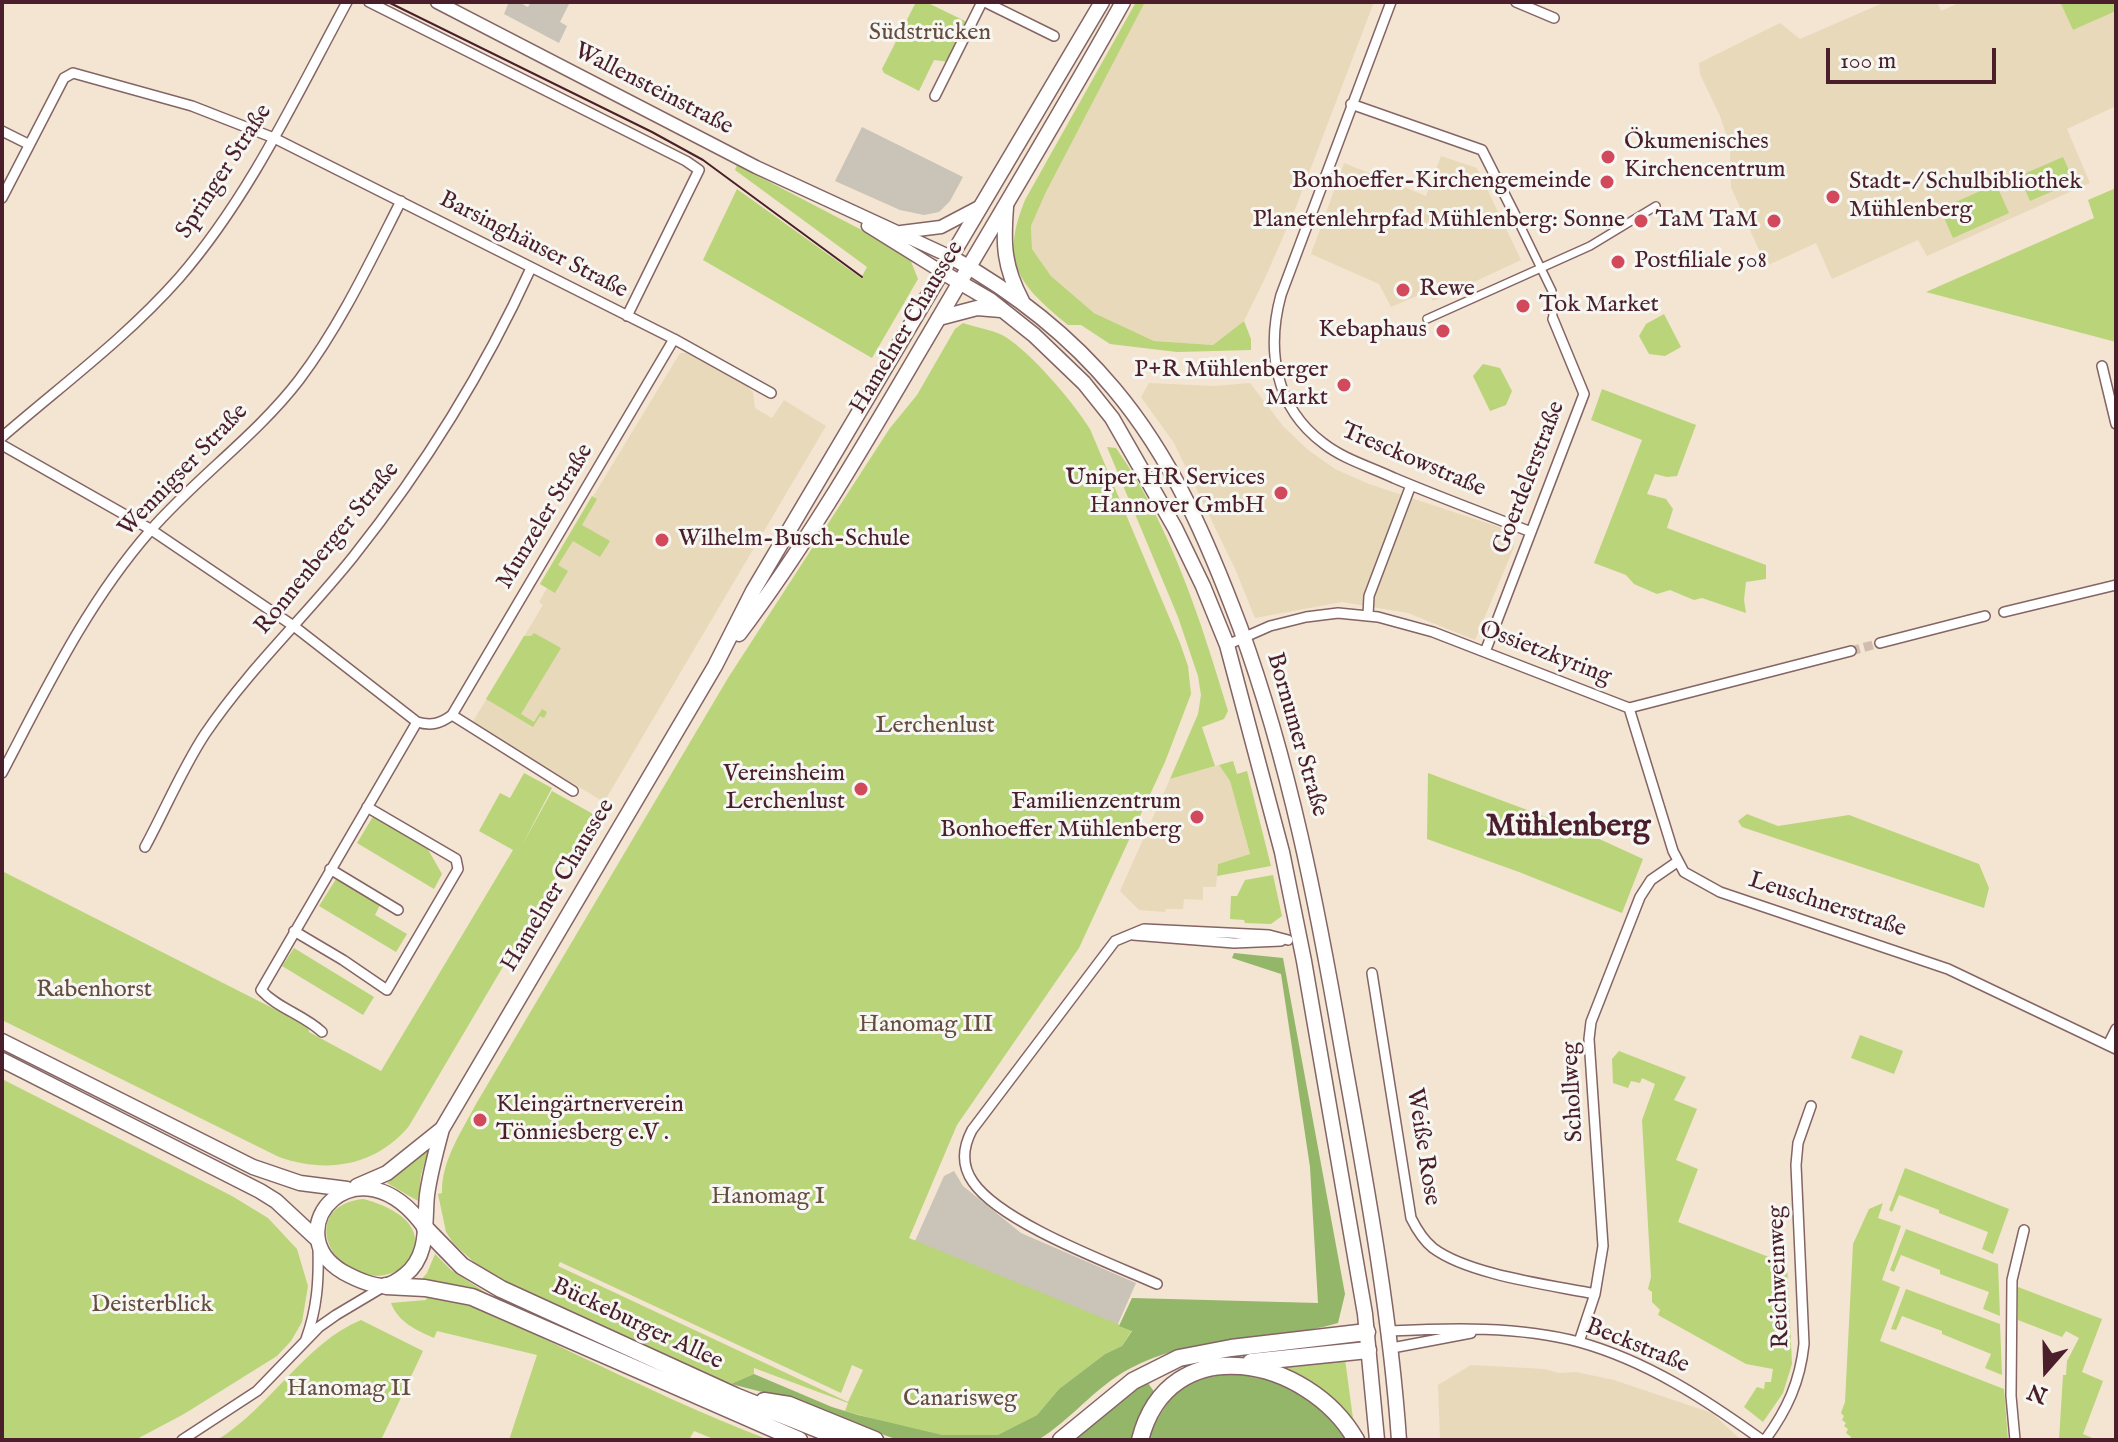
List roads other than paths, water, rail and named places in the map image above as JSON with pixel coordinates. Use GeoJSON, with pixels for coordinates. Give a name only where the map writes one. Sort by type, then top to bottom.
{"type":"FeatureCollection","features":[{"type":"Feature","properties":{"kind":"highway","name":"Bückeburger Allee"},"geometry":{"type":"LineString","coordinates":[[425,1228],[447,1253],[486,1281],[735,1396],[845,1440]]}},
{"type":"Feature","properties":{"kind":"highway","name":"Bückeburger Allee"},"geometry":{"type":"LineString","coordinates":[[386,1286],[425,1288],[472,1297],[799,1440]]}},
{"type":"Feature","properties":{"kind":"highway"},"geometry":{"type":"LineString","coordinates":[[1061,1440],[1133,1381],[1179,1358],[1231,1348],[1367,1332]]}},
{"type":"Feature","properties":{"kind":"highway"},"geometry":{"type":"LineString","coordinates":[[1140,1440],[1151,1411],[1162,1395],[1192,1373],[1213,1366],[1368,1350]]}},
{"type":"Feature","properties":{"kind":"highway"},"geometry":{"type":"LineString","coordinates":[[1213,1366],[1247,1367],[1289,1378],[1324,1400],[1338,1413],[1356,1440]]}},
{"type":"Feature","properties":{"kind":"highway"},"geometry":{"type":"LineString","coordinates":[[735,1396],[789,1405],[875,1440]]}},
{"type":"Feature","properties":{"kind":"main road","name":"Hamelner Chaussee"},"geometry":{"type":"LineString","coordinates":[[425,1228],[427,1193],[442,1129],[715,666],[753,591],[1102,2]]}},
{"type":"Feature","properties":{"kind":"main road","name":"Hamelner Chaussee"},"geometry":{"type":"LineString","coordinates":[[715,666],[766,599],[885,413],[1123,2]]}},
{"type":"Feature","properties":{"kind":"main road"},"geometry":{"type":"LineString","coordinates":[[1006,207],[1004,250],[1007,266],[1024,305]]}},
{"type":"Feature","properties":{"kind":"main road","name":"Bornumer Straße"},"geometry":{"type":"LineString","coordinates":[[951,257],[1024,305],[1073,346],[1097,369],[1148,434],[1196,517],[1254,663],[1280,750],[1323,934],[1392,1348],[1399,1440]]}},
{"type":"Feature","properties":{"kind":"main road","name":"Bornumer Straße"},"geometry":{"type":"LineString","coordinates":[[942,272],[1006,311],[1084,383],[1112,418],[1175,528],[1227,645],[1272,810],[1367,1332],[1377,1440]]}},
{"type":"Feature","properties":{"kind":"main road"},"geometry":{"type":"LineString","coordinates":[[939,318],[977,308],[1006,311]]}},
{"type":"Feature","properties":{"kind":"main road"},"geometry":{"type":"LineString","coordinates":[[2,1041],[253,1167],[300,1183],[377,1191],[403,1202],[425,1228],[418,1261],[401,1278],[386,1286],[365,1281],[337,1268],[328,1260],[318,1240],[276,1201],[260,1191],[2,1060]]}},
{"type":"Feature","properties":{"kind":"main road","name":"Hamelner Chaussee"},"geometry":{"type":"LineString","coordinates":[[350,1189],[387,1173],[442,1129]]}},
{"type":"Feature","properties":{"kind":"main road"},"geometry":{"type":"LineString","coordinates":[[318,1240],[323,1211],[336,1196],[350,1189]]}},
{"type":"Feature","properties":{"kind":"main road"},"geometry":{"type":"LineString","coordinates":[[1367,1332],[1389,1331]]}},
{"type":"Feature","properties":{"kind":"main road"},"geometry":{"type":"LineString","coordinates":[[1368,1350],[1392,1348]]}},
{"type":"Feature","properties":{"kind":"street","name":"Springer Straße"},"geometry":{"type":"LineString","coordinates":[[2,437],[130,328],[179,278],[228,215],[274,138],[347,2]]}},
{"type":"Feature","properties":{"kind":"street"},"geometry":{"type":"LineString","coordinates":[[369,2],[699,170],[627,316]]}},
{"type":"Feature","properties":{"kind":"street","name":"Wallensteinstraße"},"geometry":{"type":"LineString","coordinates":[[437,2],[565,71],[853,214],[951,257]]}},
{"type":"Feature","properties":{"kind":"street"},"geometry":{"type":"LineString","coordinates":[[935,96],[983,2],[1054,36]]}},
{"type":"Feature","properties":{"kind":"street","name":"Tresckowstraße"},"geometry":{"type":"LineString","coordinates":[[1391,2],[1281,295],[1273,340],[1275,365],[1283,394],[1295,414],[1324,444],[1411,485],[1531,532]]}},
{"type":"Feature","properties":{"kind":"street"},"geometry":{"type":"LineString","coordinates":[[1516,2],[1554,18]]}},
{"type":"Feature","properties":{"kind":"street","name":"Barsinghäuser Straße"},"geometry":{"type":"LineString","coordinates":[[28,144],[64,78],[73,73],[192,106],[274,138],[674,339],[771,393]]}},
{"type":"Feature","properties":{"kind":"street"},"geometry":{"type":"LineString","coordinates":[[1351,104],[1482,150],[1552,291],[1553,319]]}},
{"type":"Feature","properties":{"kind":"street"},"geometry":{"type":"LineString","coordinates":[[2,131],[28,144],[2,198]]}},
{"type":"Feature","properties":{"kind":"street","name":"Wennigser Straße"},"geometry":{"type":"LineString","coordinates":[[2,773],[65,652],[106,586],[150,529],[225,459],[298,381],[355,292],[401,201]]}},
{"type":"Feature","properties":{"kind":"street"},"geometry":{"type":"LineString","coordinates":[[898,232],[941,227],[982,205]]}},
{"type":"Feature","properties":{"kind":"street"},"geometry":{"type":"LineString","coordinates":[[1427,319],[1590,246],[1656,206]]}},
{"type":"Feature","properties":{"kind":"street","name":"Wallensteinstraße"},"geometry":{"type":"LineString","coordinates":[[853,214],[942,272]]}},
{"type":"Feature","properties":{"kind":"street","name":"Ronnenberger Straße"},"geometry":{"type":"LineString","coordinates":[[145,847],[204,736],[249,676],[295,627],[391,509],[426,458],[484,362],[531,268]]}},
{"type":"Feature","properties":{"kind":"street","name":"Goerdelerstraße"},"geometry":{"type":"LineString","coordinates":[[1485,652],[1584,394],[1553,319]]}},
{"type":"Feature","properties":{"kind":"street","name":"Munzeler Straße"},"geometry":{"type":"LineString","coordinates":[[452,715],[674,339]]}},
{"type":"Feature","properties":{"kind":"street"},"geometry":{"type":"LineString","coordinates":[[2102,366],[2116,424]]}},
{"type":"Feature","properties":{"kind":"street"},"geometry":{"type":"LineString","coordinates":[[2,445],[150,529],[295,627],[417,722],[429,725],[442,723],[452,715],[573,791]]}},
{"type":"Feature","properties":{"kind":"street"},"geometry":{"type":"LineString","coordinates":[[1368,615],[1369,596],[1411,485]]}},
{"type":"Feature","properties":{"kind":"street"},"geometry":{"type":"LineString","coordinates":[[2004,612],[2116,585]]}},
{"type":"Feature","properties":{"kind":"street","name":"Ossietzkyring"},"geometry":{"type":"LineString","coordinates":[[1227,645],[1270,626],[1306,617],[1338,613],[1368,615],[1410,625],[1629,708],[1851,651]]}},
{"type":"Feature","properties":{"kind":"street"},"geometry":{"type":"LineString","coordinates":[[1880,643],[1985,616]]}},
{"type":"Feature","properties":{"kind":"street"},"geometry":{"type":"LineString","coordinates":[[1629,708],[1677,862]]}},
{"type":"Feature","properties":{"kind":"street"},"geometry":{"type":"LineString","coordinates":[[322,1032],[261,990],[417,722]]}},
{"type":"Feature","properties":{"kind":"street"},"geometry":{"type":"LineString","coordinates":[[294,931],[387,990],[458,869],[456,859],[367,807]]}},
{"type":"Feature","properties":{"kind":"street","name":"Leuschnerstraße"},"geometry":{"type":"LineString","coordinates":[[1677,862],[1684,872],[1720,892],[1948,969],[2112,1047]]}},
{"type":"Feature","properties":{"kind":"street","name":"Schollweg"},"geometry":{"type":"LineString","coordinates":[[1579,1342],[1595,1294],[1603,1246],[1589,1039],[1591,1022],[1640,897],[1651,880],[1677,862]]}},
{"type":"Feature","properties":{"kind":"street"},"geometry":{"type":"LineString","coordinates":[[330,869],[398,910]]}},
{"type":"Feature","properties":{"kind":"street"},"geometry":{"type":"LineString","coordinates":[[1157,1284],[1025,1225],[972,1182],[964,1161],[965,1144],[972,1130],[1115,941],[1133,935],[1241,943],[1323,934]]}},
{"type":"Feature","properties":{"kind":"street","name":"Weiße Rose"},"geometry":{"type":"LineString","coordinates":[[1372,973],[1411,1218],[1418,1232],[1434,1248],[1476,1267],[1595,1294]]}},
{"type":"Feature","properties":{"kind":"street"},"geometry":{"type":"LineString","coordinates":[[2112,1047],[2116,1029]]}},
{"type":"Feature","properties":{"kind":"street","name":"Reichweinweg"},"geometry":{"type":"LineString","coordinates":[[1763,1440],[1791,1399],[1802,1365],[1804,1344],[1796,1165],[1798,1143],[1811,1106]]}},
{"type":"Feature","properties":{"kind":"street"},"geometry":{"type":"LineString","coordinates":[[2015,1440],[2011,1396],[2012,1280],[2024,1230]]}},
{"type":"Feature","properties":{"kind":"street"},"geometry":{"type":"LineString","coordinates":[[304,1343],[316,1305],[318,1240]]}},
{"type":"Feature","properties":{"kind":"street"},"geometry":{"type":"LineString","coordinates":[[182,1440],[257,1391],[336,1315],[386,1286]]}},
{"type":"Feature","properties":{"kind":"street","name":"Beckstraße"},"geometry":{"type":"LineString","coordinates":[[1389,1331],[1444,1328],[1518,1333],[1579,1342],[1672,1380],[1763,1440]]}},
{"type":"Feature","properties":{"kind":"street","name":"Beckstraße"},"geometry":{"type":"LineString","coordinates":[[1392,1348],[1481,1331]]}},
{"type":"Feature","properties":{"kind":"tunnel"},"geometry":{"type":"LineString","coordinates":[[1851,651],[1880,643]]}},
{"type":"Feature","properties":{"kind":"tram line"},"geometry":{"type":"LineString","coordinates":[[388,2],[703,160],[862,277]]}},
{"type":"Feature","properties":{"kind":"place","name":"Ökumenisches Kirchencentrum"},"geometry":{"type":"Point","coordinates":[1608,157]}},
{"type":"Feature","properties":{"kind":"place","name":"Bonhoeffer-Kirchengemeinde"},"geometry":{"type":"Point","coordinates":[1607,182]}},
{"type":"Feature","properties":{"kind":"place","name":"Stadt-/ Schulbibliothek Mühlenberg"},"geometry":{"type":"Point","coordinates":[1833,197]}},
{"type":"Feature","properties":{"kind":"place","name":"Planetenlehrpfad Mühlenberg: Sonne"},"geometry":{"type":"Point","coordinates":[1641,221]}},
{"type":"Feature","properties":{"kind":"place","name":"TaM TaM"},"geometry":{"type":"Point","coordinates":[1774,221]}},
{"type":"Feature","properties":{"kind":"place","name":"Postfiliale 508"},"geometry":{"type":"Point","coordinates":[1618,262]}},
{"type":"Feature","properties":{"kind":"place","name":"Rewe"},"geometry":{"type":"Point","coordinates":[1403,290]}},
{"type":"Feature","properties":{"kind":"place","name":"Tok Market"},"geometry":{"type":"Point","coordinates":[1523,306]}},
{"type":"Feature","properties":{"kind":"place","name":"Kebaphaus"},"geometry":{"type":"Point","coordinates":[1443,331]}},
{"type":"Feature","properties":{"kind":"place","name":"P+R Mühlenberger Markt"},"geometry":{"type":"Point","coordinates":[1344,385]}},
{"type":"Feature","properties":{"kind":"place","name":"Uniper HR Services Hannover GmbH"},"geometry":{"type":"Point","coordinates":[1281,493]}},
{"type":"Feature","properties":{"kind":"place","name":"Wilhelm-Busch-Schule"},"geometry":{"type":"Point","coordinates":[662,540]}},
{"type":"Feature","properties":{"kind":"place","name":"Vereinsheim Lerchenlust"},"geometry":{"type":"Point","coordinates":[861,789]}},
{"type":"Feature","properties":{"kind":"place","name":"Familienzentrum Bonhoeffer Mühlenberg"},"geometry":{"type":"Point","coordinates":[1197,817]}},
{"type":"Feature","properties":{"kind":"place","name":"Kleingärtnerverein Tönniesberg e.V ."},"geometry":{"type":"Point","coordinates":[480,1120]}},
{"type":"Feature","properties":{"kind":"district","name":"Mühlenberg"},"geometry":{"type":"Point","coordinates":[1568,828]}},
{"type":"Feature","properties":{"kind":"park label","name":"Südstrücken"},"geometry":{"type":"Point","coordinates":[930,34]}},
{"type":"Feature","properties":{"kind":"park label","name":"Lerchenlust"},"geometry":{"type":"Point","coordinates":[935,727]}},
{"type":"Feature","properties":{"kind":"park label","name":"Rabenhorst"},"geometry":{"type":"Point","coordinates":[94,991]}},
{"type":"Feature","properties":{"kind":"park label","name":"Hanomag III"},"geometry":{"type":"Point","coordinates":[926,1026]}},
{"type":"Feature","properties":{"kind":"park label","name":"Hanomag I"},"geometry":{"type":"Point","coordinates":[768,1198]}},
{"type":"Feature","properties":{"kind":"park label","name":"Deisterblick"},"geometry":{"type":"Point","coordinates":[152,1306]}},
{"type":"Feature","properties":{"kind":"park label","name":"Hanomag II"},"geometry":{"type":"Point","coordinates":[349,1390]}},
{"type":"Feature","properties":{"kind":"park label","name":"Canarisweg"},"geometry":{"type":"Point","coordinates":[960,1400]}}]}
